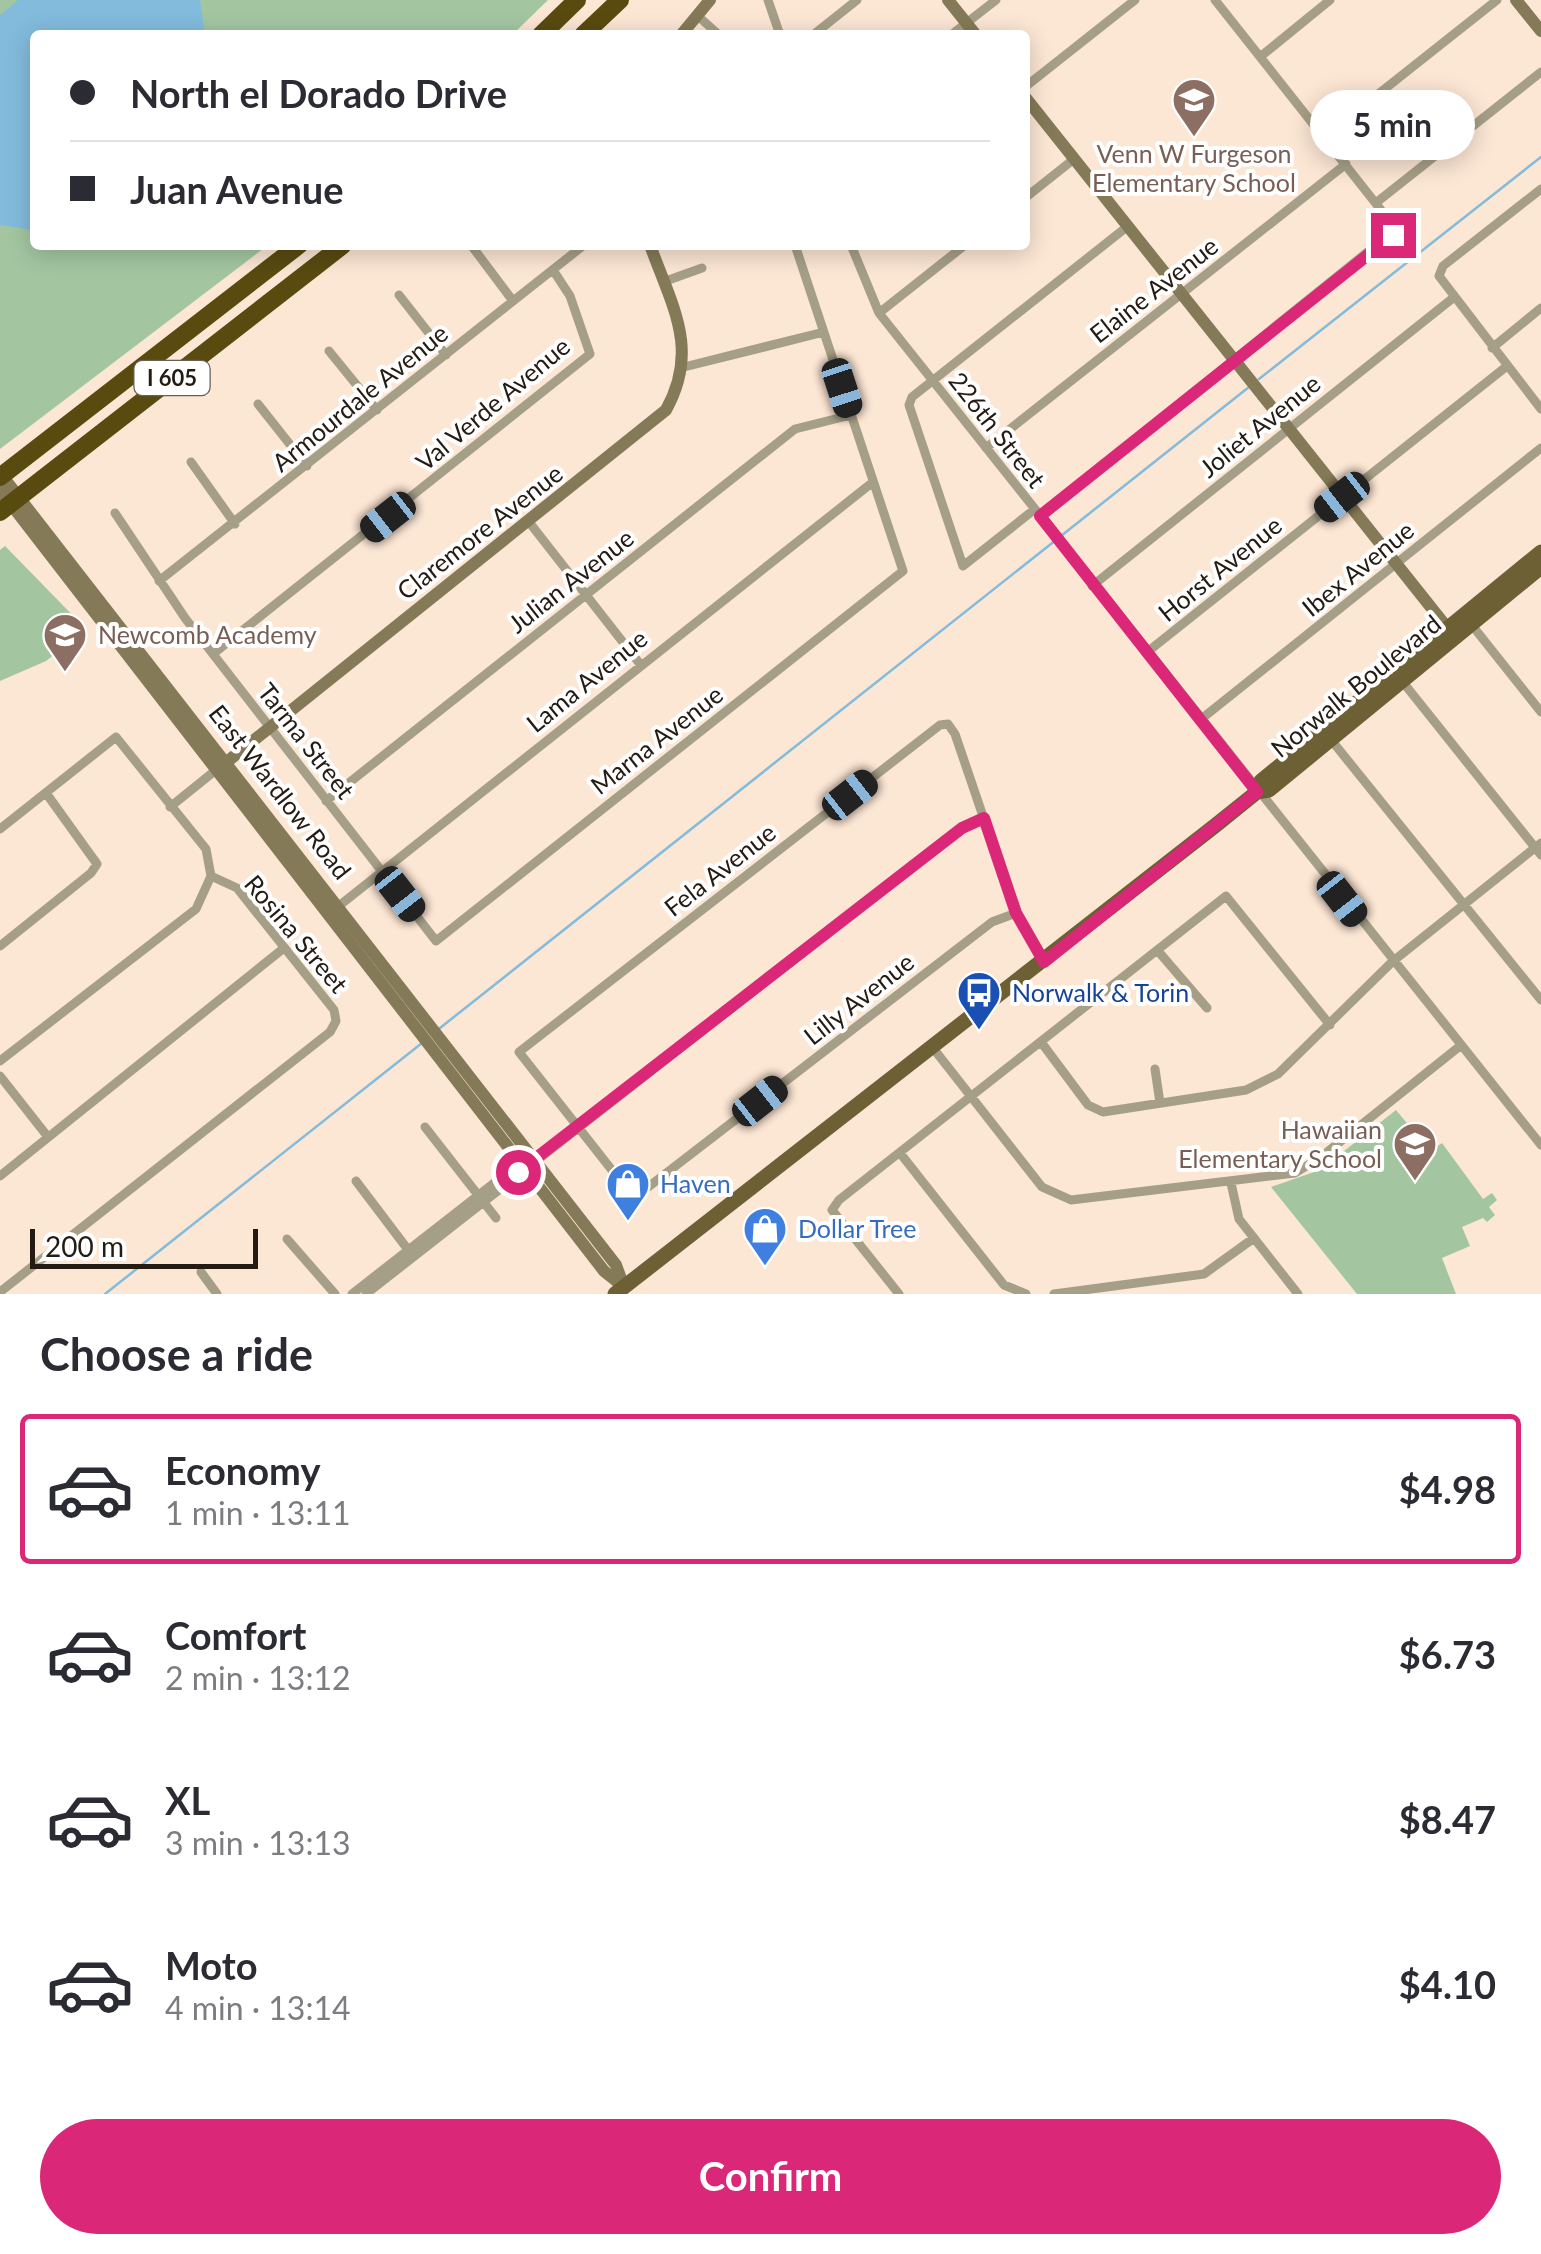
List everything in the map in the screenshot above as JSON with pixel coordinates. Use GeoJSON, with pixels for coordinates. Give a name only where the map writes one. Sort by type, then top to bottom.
{"type":"FeatureCollection","features":[{"type":"Feature","properties":{"kind":"highway"},"geometry":{"type":"LineString","coordinates":[[546,30],[577,0]]}},
{"type":"Feature","properties":{"kind":"highway"},"geometry":{"type":"LineString","coordinates":[[589,30],[620,0]]}},
{"type":"Feature","properties":{"kind":"highway","name":"I 605"},"geometry":{"type":"LineString","coordinates":[[0,475],[292,250]]}},
{"type":"Feature","properties":{"kind":"highway","name":"I 605"},"geometry":{"type":"LineString","coordinates":[[0,512],[338,250]]}},
{"type":"Feature","properties":{"kind":"highway","name":"I 605"},"geometry":{"type":"LineString","coordinates":[[0,490],[264,287],[282,258]]}},
{"type":"Feature","properties":{"kind":"main road","name":"Norwalk Boulevard"},"geometry":{"type":"LineString","coordinates":[[1468,620],[1541,552]]}},
{"type":"Feature","properties":{"kind":"main road","name":"Norwalk Boulevard"},"geometry":{"type":"LineString","coordinates":[[623,1292],[1257,792],[1269,790],[1327,734],[1451,633],[1541,567]]}},
{"type":"Feature","properties":{"kind":"main road","name":"Norwalk Boulevard"},"geometry":{"type":"LineString","coordinates":[[1327,734],[1402,681],[1451,633]]}},
{"type":"Feature","properties":{"kind":"street"},"geometry":{"type":"LineString","coordinates":[[686,30],[710,0]]}},
{"type":"Feature","properties":{"kind":"street"},"geometry":{"type":"LineString","coordinates":[[768,0],[778,30]]}},
{"type":"Feature","properties":{"kind":"street"},"geometry":{"type":"LineString","coordinates":[[819,30],[857,0]]}},
{"type":"Feature","properties":{"kind":"street"},"geometry":{"type":"LineString","coordinates":[[948,0],[972,30]]}},
{"type":"Feature","properties":{"kind":"street"},"geometry":{"type":"LineString","coordinates":[[957,30],[996,0]]}},
{"type":"Feature","properties":{"kind":"street"},"geometry":{"type":"LineString","coordinates":[[1030,83],[1135,0]]}},
{"type":"Feature","properties":{"kind":"street"},"geometry":{"type":"LineString","coordinates":[[1128,226],[933,381],[908,406],[964,566],[1234,360],[1396,229],[1215,0]]}},
{"type":"Feature","properties":{"kind":"street"},"geometry":{"type":"LineString","coordinates":[[1260,56],[1330,0]]}},
{"type":"Feature","properties":{"kind":"street"},"geometry":{"type":"LineString","coordinates":[[1324,137],[1496,0]]}},
{"type":"Feature","properties":{"kind":"street"},"geometry":{"type":"LineString","coordinates":[[1516,0],[1541,31]]}},
{"type":"Feature","properties":{"kind":"street"},"geometry":{"type":"LineString","coordinates":[[698,17],[713,30]]}},
{"type":"Feature","properties":{"kind":"street"},"geometry":{"type":"LineString","coordinates":[[1377,202],[1541,72]]}},
{"type":"Feature","properties":{"kind":"street"},"geometry":{"type":"LineString","coordinates":[[1030,103],[1451,633]]}},
{"type":"Feature","properties":{"kind":"street"},"geometry":{"type":"LineString","coordinates":[[1030,194],[1074,159]]}},
{"type":"Feature","properties":{"kind":"street","name":"Elaine Avenue"},"geometry":{"type":"LineString","coordinates":[[986,448],[1346,164]]}},
{"type":"Feature","properties":{"kind":"street"},"geometry":{"type":"LineString","coordinates":[[1541,189],[1443,266],[1439,276],[1541,409]]}},
{"type":"Feature","properties":{"kind":"street"},"geometry":{"type":"LineString","coordinates":[[475,250],[513,301]]}},
{"type":"Feature","properties":{"kind":"street","name":"Armourdale Avenue"},"geometry":{"type":"LineString","coordinates":[[160,581],[578,250]]}},
{"type":"Feature","properties":{"kind":"street"},"geometry":{"type":"LineString","coordinates":[[652,250],[680,333],[684,367],[824,332]]}},
{"type":"Feature","properties":{"kind":"street"},"geometry":{"type":"LineString","coordinates":[[796,250],[873,482]]}},
{"type":"Feature","properties":{"kind":"street","name":"226th Street"},"geometry":{"type":"LineString","coordinates":[[853,250],[879,313],[1392,962],[1539,1138]]}},
{"type":"Feature","properties":{"kind":"street"},"geometry":{"type":"LineString","coordinates":[[879,313],[959,250]]}},
{"type":"Feature","properties":{"kind":"street"},"geometry":{"type":"LineString","coordinates":[[663,282],[702,268]]}},
{"type":"Feature","properties":{"kind":"street","name":"Val Verde Avenue"},"geometry":{"type":"LineString","coordinates":[[213,654],[590,354],[570,296],[553,270]]}},
{"type":"Feature","properties":{"kind":"street"},"geometry":{"type":"LineString","coordinates":[[399,295],[446,355]]}},
{"type":"Feature","properties":{"kind":"street","name":"Joliet Avenue"},"geometry":{"type":"LineString","coordinates":[[1092,586],[1453,298]]}},
{"type":"Feature","properties":{"kind":"street"},"geometry":{"type":"LineString","coordinates":[[1492,348],[1541,308]]}},
{"type":"Feature","properties":{"kind":"street"},"geometry":{"type":"LineString","coordinates":[[328,351],[377,410]]}},
{"type":"Feature","properties":{"kind":"street","name":"Horst Avenue"},"geometry":{"type":"LineString","coordinates":[[1146,654],[1507,366]]}},
{"type":"Feature","properties":{"kind":"street","name":"Claremore Avenue"},"geometry":{"type":"LineString","coordinates":[[170,807],[656,422],[678,388],[684,367]]}},
{"type":"Feature","properties":{"kind":"street"},"geometry":{"type":"LineString","coordinates":[[258,404],[307,466]]}},
{"type":"Feature","properties":{"kind":"street","name":"Julian Avenue"},"geometry":{"type":"LineString","coordinates":[[326,800],[795,430],[851,415]]}},
{"type":"Feature","properties":{"kind":"street","name":"Ibex Avenue"},"geometry":{"type":"LineString","coordinates":[[1200,720],[1541,448]]}},
{"type":"Feature","properties":{"kind":"street"},"geometry":{"type":"LineString","coordinates":[[191,462],[235,524]]}},
{"type":"Feature","properties":{"kind":"street","name":"East Wardlow Road"},"geometry":{"type":"LineString","coordinates":[[0,475],[27,516],[445,1055],[524,1168],[623,1292]]}},
{"type":"Feature","properties":{"kind":"street","name":"Marna Avenue"},"geometry":{"type":"LineString","coordinates":[[436,940],[903,571],[873,482]]}},
{"type":"Feature","properties":{"kind":"street","name":"Lama Avenue"},"geometry":{"type":"LineString","coordinates":[[334,911],[873,482]]}},
{"type":"Feature","properties":{"kind":"street","name":"East Wardlow Road"},"geometry":{"type":"LineString","coordinates":[[0,490],[27,516]]}},
{"type":"Feature","properties":{"kind":"street","name":"Tarma Street"},"geometry":{"type":"LineString","coordinates":[[116,513],[213,654],[436,940]]}},
{"type":"Feature","properties":{"kind":"street"},"geometry":{"type":"LineString","coordinates":[[529,522],[640,664]]}},
{"type":"Feature","properties":{"kind":"street"},"geometry":{"type":"LineString","coordinates":[[1468,620],[1541,712]]}},
{"type":"Feature","properties":{"kind":"street"},"geometry":{"type":"LineString","coordinates":[[1041,1042],[1088,1105],[1103,1112],[1262,1084],[1293,1063],[1392,962],[1539,849],[1402,681]]}},
{"type":"Feature","properties":{"kind":"street","name":"Fela Avenue"},"geometry":{"type":"LineString","coordinates":[[577,1126],[519,1052],[940,724],[948,724],[984,818]]}},
{"type":"Feature","properties":{"kind":"street"},"geometry":{"type":"LineString","coordinates":[[1327,734],[1541,1000]]}},
{"type":"Feature","properties":{"kind":"street","name":"Rosina Street"},"geometry":{"type":"LineString","coordinates":[[0,1292],[330,1032],[336,1021],[334,1010],[238,888],[211,876],[206,849],[116,736],[46,793]]}},
{"type":"Feature","properties":{"kind":"street"},"geometry":{"type":"LineString","coordinates":[[0,829],[46,793],[97,864],[0,946]]}},
{"type":"Feature","properties":{"kind":"street"},"geometry":{"type":"LineString","coordinates":[[352,1294],[481,1199],[502,1176],[524,1168],[962,828],[984,818],[1016,913],[1044,962]]}},
{"type":"Feature","properties":{"kind":"street"},"geometry":{"type":"LineString","coordinates":[[0,1061],[196,909],[211,876]]}},
{"type":"Feature","properties":{"kind":"street"},"geometry":{"type":"LineString","coordinates":[[899,1294],[832,1210],[838,1200],[1226,896],[1330,1025]]}},
{"type":"Feature","properties":{"kind":"street","name":"Lilly Avenue"},"geometry":{"type":"LineString","coordinates":[[577,1126],[634,1192],[643,1191],[992,922],[1016,913]]}},
{"type":"Feature","properties":{"kind":"street"},"geometry":{"type":"LineString","coordinates":[[0,1176],[284,948]]}},
{"type":"Feature","properties":{"kind":"street"},"geometry":{"type":"LineString","coordinates":[[1158,951],[1208,1008]]}},
{"type":"Feature","properties":{"kind":"street"},"geometry":{"type":"LineString","coordinates":[[933,1048],[1042,1187],[1070,1200],[1294,1172],[1313,1164],[1460,1046]]}},
{"type":"Feature","properties":{"kind":"street"},"geometry":{"type":"LineString","coordinates":[[1155,1070],[1160,1103]]}},
{"type":"Feature","properties":{"kind":"street"},"geometry":{"type":"LineString","coordinates":[[0,1076],[48,1137]]}},
{"type":"Feature","properties":{"kind":"street"},"geometry":{"type":"LineString","coordinates":[[425,1126],[496,1218]]}},
{"type":"Feature","properties":{"kind":"street"},"geometry":{"type":"LineString","coordinates":[[900,1153],[1004,1286],[1026,1294]]}},
{"type":"Feature","properties":{"kind":"street"},"geometry":{"type":"LineString","coordinates":[[356,1182],[411,1253]]}},
{"type":"Feature","properties":{"kind":"street"},"geometry":{"type":"LineString","coordinates":[[1231,1182],[1239,1219],[1298,1294]]}},
{"type":"Feature","properties":{"kind":"street"},"geometry":{"type":"LineString","coordinates":[[287,1238],[335,1294]]}},
{"type":"Feature","properties":{"kind":"street"},"geometry":{"type":"LineString","coordinates":[[1054,1294],[1204,1274],[1254,1238]]}},
{"type":"Feature","properties":{"kind":"street"},"geometry":{"type":"LineString","coordinates":[[366,1294],[411,1253]]}},
{"type":"Feature","properties":{"kind":"street"},"geometry":{"type":"LineString","coordinates":[[201,1272],[217,1294]]}},
{"type":"Feature","properties":{"kind":"green space"},"geometry":{"type":"Polygon","coordinates":[[[0,0],[548,0],[517,30],[30,30],[30,250],[261,250],[0,449],[0,0]]]}},
{"type":"Feature","properties":{"kind":"green space"},"geometry":{"type":"Polygon","coordinates":[[[5,546],[86,629],[46,661],[0,681],[0,550],[5,546]]]}},
{"type":"Feature","properties":{"kind":"green space"},"geometry":{"type":"Polygon","coordinates":[[[1396,1110],[1430,1151],[1442,1143],[1483,1199],[1492,1193],[1497,1200],[1489,1207],[1495,1215],[1487,1222],[1483,1218],[1462,1227],[1470,1246],[1442,1258],[1456,1294],[1357,1294],[1271,1187],[1320,1170],[1396,1110]]]}},
{"type":"Feature","properties":{"kind":"water"},"geometry":{"type":"Polygon","coordinates":[[[18,0],[200,0],[204,30],[30,30],[30,229],[0,225],[0,15],[18,0]]]}},
{"type":"Feature","properties":{"kind":"waterway"},"geometry":{"type":"LineString","coordinates":[[1259,379],[1541,157]]}},
{"type":"Feature","properties":{"kind":"waterway"},"geometry":{"type":"LineString","coordinates":[[440,1028],[1249,387]]}},
{"type":"Feature","properties":{"kind":"waterway"},"geometry":{"type":"LineString","coordinates":[[105,1294],[422,1043]]}},
{"type":"Feature","properties":{"kind":"place","name":"Venn W Furgeson Elementary School"},"geometry":{"type":"Point","coordinates":[1194,138]}},
{"type":"Feature","properties":{"kind":"place","name":"Newcomb Academy"},"geometry":{"type":"Point","coordinates":[65,673]}},
{"type":"Feature","properties":{"kind":"place","name":"Norwalk & Torin"},"geometry":{"type":"Point","coordinates":[979,1031]}},
{"type":"Feature","properties":{"kind":"place","name":"Hawaiian Elementary School"},"geometry":{"type":"Point","coordinates":[1415,1182]}},
{"type":"Feature","properties":{"kind":"place","name":"Haven"},"geometry":{"type":"Point","coordinates":[628,1222]}},
{"type":"Feature","properties":{"kind":"place","name":"Dollar Tree"},"geometry":{"type":"Point","coordinates":[765,1267]}},
{"type":"Feature","properties":{"kind":"route"},"geometry":{"type":"LineString","coordinates":[[518,1172],[962,828],[984,818],[1016,913],[1044,962],[1257,792],[1040,516],[1393,235]]}}]}
